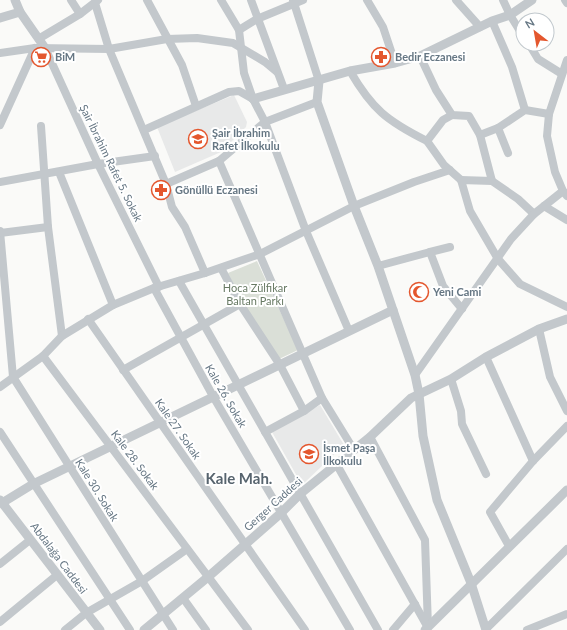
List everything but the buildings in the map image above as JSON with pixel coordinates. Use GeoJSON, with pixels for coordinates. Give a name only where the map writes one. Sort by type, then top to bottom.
{"type":"FeatureCollection","features":[{"type":"Feature","properties":{"kind":"street"},"geometry":{"type":"LineString","coordinates":[[0,125],[40,48],[40,38],[20,12],[15,0]]}},
{"type":"Feature","properties":{"kind":"street"},"geometry":{"type":"LineString","coordinates":[[71,0],[80,14]]}},
{"type":"Feature","properties":{"kind":"street"},"geometry":{"type":"LineString","coordinates":[[147,0],[167,40],[182,65],[196,106]]}},
{"type":"Feature","properties":{"kind":"street"},"geometry":{"type":"LineString","coordinates":[[221,0],[239,30],[244,73],[253,99],[265,122],[306,231],[349,331]]}},
{"type":"Feature","properties":{"kind":"street"},"geometry":{"type":"LineString","coordinates":[[252,0],[257,19],[284,89]]}},
{"type":"Feature","properties":{"kind":"street"},"geometry":{"type":"LineString","coordinates":[[239,30],[257,19],[294,1],[303,0]]}},
{"type":"Feature","properties":{"kind":"street"},"geometry":{"type":"LineString","coordinates":[[367,0],[383,27],[395,63]]}},
{"type":"Feature","properties":{"kind":"street"},"geometry":{"type":"LineString","coordinates":[[456,0],[480,27]]}},
{"type":"Feature","properties":{"kind":"street"},"geometry":{"type":"LineString","coordinates":[[503,0],[515,23]]}},
{"type":"Feature","properties":{"kind":"street"},"geometry":{"type":"LineString","coordinates":[[144,130],[196,106],[234,92],[239,91],[253,99],[350,71],[395,63],[420,56],[492,21],[510,15],[532,0]]}},
{"type":"Feature","properties":{"kind":"street"},"geometry":{"type":"LineString","coordinates":[[40,38],[80,14],[97,1],[109,49],[155,156],[166,184],[172,207],[185,227],[205,273]]}},
{"type":"Feature","properties":{"kind":"street"},"geometry":{"type":"LineString","coordinates":[[294,1],[319,81],[317,102],[354,206],[378,266],[415,375],[419,394],[423,436],[436,500],[471,583],[486,629],[567,549]]}},
{"type":"Feature","properties":{"kind":"street"},"geometry":{"type":"LineString","coordinates":[[0,18],[20,12]]}},
{"type":"Feature","properties":{"kind":"street"},"geometry":{"type":"LineString","coordinates":[[492,21],[512,67],[525,110]]}},
{"type":"Feature","properties":{"kind":"street"},"geometry":{"type":"LineString","coordinates":[[0,53],[40,48],[109,49],[167,40],[197,38],[233,43],[265,62],[277,72]]}},
{"type":"Feature","properties":{"kind":"street","name":"Şair İbrahim Rafet 5. Sokak"},"geometry":{"type":"LineString","coordinates":[[40,48],[98,164],[156,287]]}},
{"type":"Feature","properties":{"kind":"street"},"geometry":{"type":"LineString","coordinates":[[534,52],[538,59],[562,74]]}},
{"type":"Feature","properties":{"kind":"street"},"geometry":{"type":"LineString","coordinates":[[420,56],[436,90],[452,115]]}},
{"type":"Feature","properties":{"kind":"street"},"geometry":{"type":"LineString","coordinates":[[415,375],[512,239],[534,214],[565,193],[555,172],[547,136],[549,114],[567,60]]}},
{"type":"Feature","properties":{"kind":"street"},"geometry":{"type":"LineString","coordinates":[[350,71],[364,95],[386,117],[426,141],[444,165],[461,180],[470,211],[498,259],[520,284],[567,307]]}},
{"type":"Feature","properties":{"kind":"street"},"geometry":{"type":"LineString","coordinates":[[166,184],[219,161],[265,122],[317,102]]}},
{"type":"Feature","properties":{"kind":"street"},"geometry":{"type":"LineString","coordinates":[[480,134],[498,128],[525,110],[549,114]]}},
{"type":"Feature","properties":{"kind":"street"},"geometry":{"type":"LineString","coordinates":[[426,141],[443,120],[452,115],[468,116],[480,134],[492,181]]}},
{"type":"Feature","properties":{"kind":"street"},"geometry":{"type":"LineString","coordinates":[[41,126],[48,227],[62,336]]}},
{"type":"Feature","properties":{"kind":"street"},"geometry":{"type":"LineString","coordinates":[[498,128],[508,153]]}},
{"type":"Feature","properties":{"kind":"street"},"geometry":{"type":"LineString","coordinates":[[0,182],[98,164],[155,156]]}},
{"type":"Feature","properties":{"kind":"street"},"geometry":{"type":"LineString","coordinates":[[219,161],[322,398],[354,450]]}},
{"type":"Feature","properties":{"kind":"street"},"geometry":{"type":"LineString","coordinates":[[0,387],[43,356],[62,336],[113,305],[156,287],[221,268],[260,254],[354,206],[414,182],[450,170]]}},
{"type":"Feature","properties":{"kind":"street"},"geometry":{"type":"LineString","coordinates":[[59,172],[113,305]]}},
{"type":"Feature","properties":{"kind":"street"},"geometry":{"type":"LineString","coordinates":[[461,180],[492,181],[518,199],[534,214]]}},
{"type":"Feature","properties":{"kind":"street"},"geometry":{"type":"LineString","coordinates":[[544,206],[567,220]]}},
{"type":"Feature","properties":{"kind":"street"},"geometry":{"type":"LineString","coordinates":[[13,378],[0,232],[48,227]]}},
{"type":"Feature","properties":{"kind":"street"},"geometry":{"type":"LineString","coordinates":[[378,266],[450,247]]}},
{"type":"Feature","properties":{"kind":"street"},"geometry":{"type":"LineString","coordinates":[[430,252],[443,286],[462,309]]}},
{"type":"Feature","properties":{"kind":"street"},"geometry":{"type":"LineString","coordinates":[[221,268],[240,304],[280,365],[304,411]]}},
{"type":"Feature","properties":{"kind":"street"},"geometry":{"type":"LineString","coordinates":[[179,281],[378,630]]}},
{"type":"Feature","properties":{"kind":"street","name":"Kale 26. Sokak"},"geometry":{"type":"LineString","coordinates":[[156,287],[214,398],[350,630]]}},
{"type":"Feature","properties":{"kind":"street"},"geometry":{"type":"LineString","coordinates":[[123,370],[240,304]]}},
{"type":"Feature","properties":{"kind":"street"},"geometry":{"type":"LineString","coordinates":[[1,502],[33,484],[161,424],[393,310]]}},
{"type":"Feature","properties":{"kind":"street","name":"Kale 27. Sokak"},"geometry":{"type":"LineString","coordinates":[[88,319],[305,630]]}},
{"type":"Feature","properties":{"kind":"street","name":"Gerger Caddesi"},"geometry":{"type":"LineString","coordinates":[[144,630],[246,544],[300,494],[370,437],[411,398],[451,379],[486,357],[539,329],[567,319]]}},
{"type":"Feature","properties":{"kind":"street"},"geometry":{"type":"LineString","coordinates":[[539,329],[550,377],[567,411]]}},
{"type":"Feature","properties":{"kind":"street","name":"Kale 28. Sokak"},"geometry":{"type":"LineString","coordinates":[[43,356],[248,630]]}},
{"type":"Feature","properties":{"kind":"street"},"geometry":{"type":"LineString","coordinates":[[486,357],[533,461]]}},
{"type":"Feature","properties":{"kind":"street","name":"Kale 30. Sokak"},"geometry":{"type":"LineString","coordinates":[[13,378],[174,630]]}},
{"type":"Feature","properties":{"kind":"street"},"geometry":{"type":"LineString","coordinates":[[451,379],[461,412],[462,424],[486,474]]}},
{"type":"Feature","properties":{"kind":"street"},"geometry":{"type":"LineString","coordinates":[[265,432],[304,411],[322,398]]}},
{"type":"Feature","properties":{"kind":"street"},"geometry":{"type":"LineString","coordinates":[[510,546],[490,512],[533,461],[567,426]]}},
{"type":"Feature","properties":{"kind":"street"},"geometry":{"type":"LineString","coordinates":[[0,432],[130,630]]}},
{"type":"Feature","properties":{"kind":"street"},"geometry":{"type":"LineString","coordinates":[[370,437],[425,540],[427,629]]}},
{"type":"Feature","properties":{"kind":"street"},"geometry":{"type":"LineString","coordinates":[[337,465],[415,604],[427,629]]}},
{"type":"Feature","properties":{"kind":"street"},"geometry":{"type":"LineString","coordinates":[[427,629],[471,583],[567,490]]}},
{"type":"Feature","properties":{"kind":"street","name":"Abdalağa Caddesi"},"geometry":{"type":"LineString","coordinates":[[1,502],[100,630]]}},
{"type":"Feature","properties":{"kind":"street"},"geometry":{"type":"LineString","coordinates":[[0,564],[30,540]]}},
{"type":"Feature","properties":{"kind":"street"},"geometry":{"type":"LineString","coordinates":[[65,630],[86,613],[142,581],[187,549]]}},
{"type":"Feature","properties":{"kind":"street"},"geometry":{"type":"LineString","coordinates":[[0,622],[57,575]]}},
{"type":"Feature","properties":{"kind":"street"},"geometry":{"type":"LineString","coordinates":[[183,598],[206,630]]}},
{"type":"Feature","properties":{"kind":"street"},"geometry":{"type":"LineString","coordinates":[[393,630],[415,604]]}},
{"type":"Feature","properties":{"kind":"street"},"geometry":{"type":"LineString","coordinates":[[527,630],[548,626],[567,614]]}},
{"type":"Feature","properties":{"kind":"shaded area","name":"Şair İbrahim Rafet İlkokulu"},"geometry":{"type":"Polygon","coordinates":[[[234,95],[247,122],[246,127],[221,152],[175,172],[157,127],[234,95]]]}},
{"type":"Feature","properties":{"kind":"shaded area","name":"İsmet Paşa İlkokulu"},"geometry":{"type":"Polygon","coordinates":[[[320,405],[344,445],[302,485],[272,432],[320,405]]]}},
{"type":"Feature","properties":{"kind":"green space","name":"Hoca Zülfikar Baltan Parkı"},"geometry":{"type":"Polygon","coordinates":[[[257,261],[298,350],[279,359],[242,303],[228,273],[257,261]]]}},
{"type":"Feature","properties":{"kind":"place","name":"BiM"},"geometry":{"type":"Point","coordinates":[41,57]}},
{"type":"Feature","properties":{"kind":"place","name":"Bedir Eczanesi"},"geometry":{"type":"Point","coordinates":[381,57]}},
{"type":"Feature","properties":{"kind":"place","name":"Şair İbrahim Rafet İlkokulu"},"geometry":{"type":"Point","coordinates":[198,139]}},
{"type":"Feature","properties":{"kind":"place","name":"Gönüllü Eczanesi"},"geometry":{"type":"Point","coordinates":[161,190]}},
{"type":"Feature","properties":{"kind":"place","name":"Yeni Cami"},"geometry":{"type":"Point","coordinates":[419,292]}},
{"type":"Feature","properties":{"kind":"place","name":"İsmet Paşa İlkokulu"},"geometry":{"type":"Point","coordinates":[309,454]}},
{"type":"Feature","properties":{"kind":"district","name":"Kale Mah."},"geometry":{"type":"Point","coordinates":[239,479]}}]}
